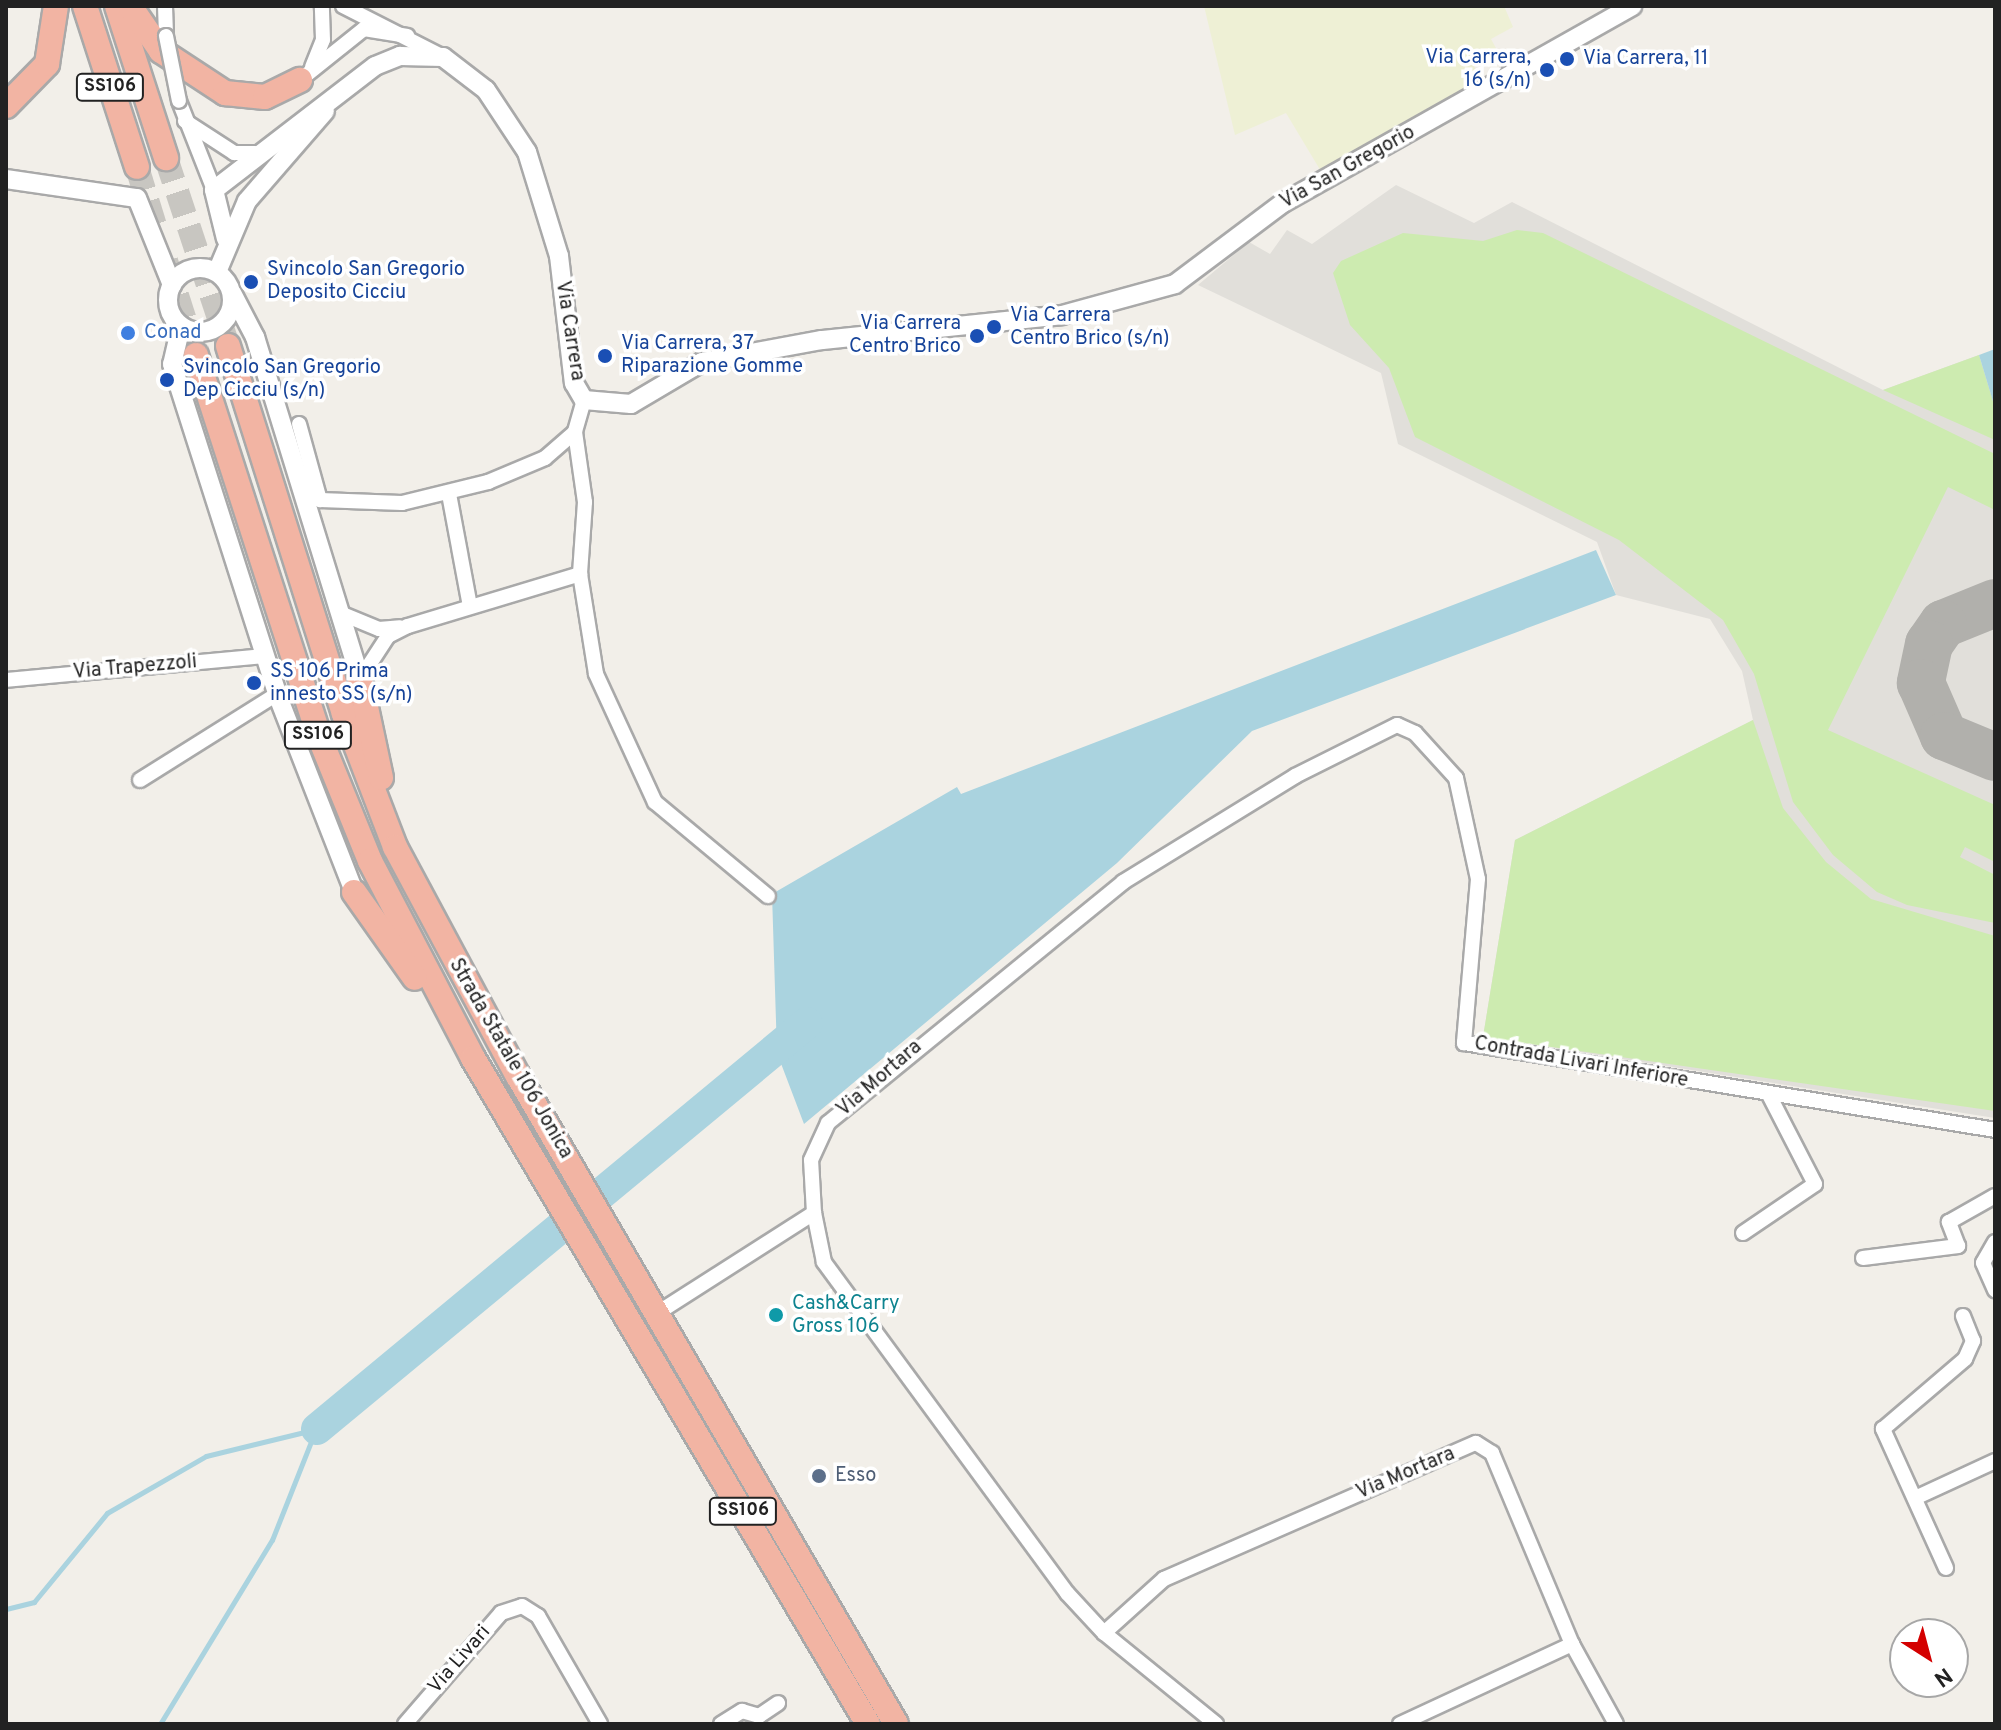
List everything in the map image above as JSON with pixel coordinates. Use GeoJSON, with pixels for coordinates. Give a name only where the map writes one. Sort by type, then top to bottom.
{"type":"FeatureCollection","features":[{"type":"Feature","properties":{"kind":"highway"},"geometry":{"type":"LineString","coordinates":[[6,106],[47,64],[56,6]]}},
{"type":"Feature","properties":{"kind":"highway","name":"SS106"},"geometry":{"type":"LineString","coordinates":[[85,6],[137,167]]}},
{"type":"Feature","properties":{"kind":"highway","name":"SS106"},"geometry":{"type":"LineString","coordinates":[[117,6],[166,158]]}},
{"type":"Feature","properties":{"kind":"highway"},"geometry":{"type":"LineString","coordinates":[[130,6],[161,51],[225,93],[265,97],[300,80]]}},
{"type":"Feature","properties":{"kind":"highway","name":"Strada Statale 106 Jonica"},"geometry":{"type":"LineString","coordinates":[[228,346],[344,714],[395,847],[518,1076],[659,1312],[896,1724]]}},
{"type":"Feature","properties":{"kind":"highway","name":"Strada Statale 106 Jonica"},"geometry":{"type":"LineString","coordinates":[[196,355],[319,736],[370,861],[473,1058],[868,1724]]}},
{"type":"Feature","properties":{"kind":"highway"},"geometry":{"type":"LineString","coordinates":[[360,679],[395,847]]}},
{"type":"Feature","properties":{"kind":"highway"},"geometry":{"type":"LineString","coordinates":[[354,892],[473,1058]]}},
{"type":"Feature","properties":{"kind":"street"},"geometry":{"type":"LineString","coordinates":[[300,80],[323,40],[322,6]]}},
{"type":"Feature","properties":{"kind":"street"},"geometry":{"type":"LineString","coordinates":[[343,6],[443,57]]}},
{"type":"Feature","properties":{"kind":"street","name":"Via San Gregorio"},"geometry":{"type":"LineString","coordinates":[[1062,315],[1175,284],[1283,203],[1632,6]]}},
{"type":"Feature","properties":{"kind":"street"},"geometry":{"type":"LineString","coordinates":[[167,11],[166,36],[179,101],[214,190],[226,239]]}},
{"type":"Feature","properties":{"kind":"street"},"geometry":{"type":"LineString","coordinates":[[300,80],[364,29],[407,36]]}},
{"type":"Feature","properties":{"kind":"street"},"geometry":{"type":"LineString","coordinates":[[214,190],[255,153],[345,87],[400,56],[443,57]]}},
{"type":"Feature","properties":{"kind":"street","name":"Via Carrera"},"geometry":{"type":"LineString","coordinates":[[443,57],[486,90],[527,152],[559,256],[574,383],[584,400],[631,404],[702,362],[822,340],[1062,315]]}},
{"type":"Feature","properties":{"kind":"street"},"geometry":{"type":"LineString","coordinates":[[217,272],[226,239],[247,201],[345,87]]}},
{"type":"Feature","properties":{"kind":"street"},"geometry":{"type":"LineString","coordinates":[[184,120],[234,153],[255,153]]}},
{"type":"Feature","properties":{"kind":"street"},"geometry":{"type":"LineString","coordinates":[[6,179],[137,198],[172,285],[168,307],[181,326],[172,364],[263,656],[354,892]]}},
{"type":"Feature","properties":{"kind":"street"},"geometry":{"type":"LineString","coordinates":[[214,190],[229,202],[247,201]]}},
{"type":"Feature","properties":{"kind":"street"},"geometry":{"type":"LineString","coordinates":[[172,285],[197,268],[217,272],[255,337],[360,679]]}},
{"type":"Feature","properties":{"kind":"street"},"geometry":{"type":"LineString","coordinates":[[181,326],[218,327],[230,312],[232,293]]}},
{"type":"Feature","properties":{"kind":"street"},"geometry":{"type":"LineString","coordinates":[[584,400],[575,432],[585,502],[580,574],[596,674],[655,802],[768,896]]}},
{"type":"Feature","properties":{"kind":"street"},"geometry":{"type":"LineString","coordinates":[[299,424],[320,500],[402,503],[449,494],[545,458],[575,432]]}},
{"type":"Feature","properties":{"kind":"street"},"geometry":{"type":"LineString","coordinates":[[449,494],[470,606]]}},
{"type":"Feature","properties":{"kind":"street"},"geometry":{"type":"LineString","coordinates":[[360,679],[388,636],[408,626],[580,574]]}},
{"type":"Feature","properties":{"kind":"street"},"geometry":{"type":"LineString","coordinates":[[340,613],[379,629],[408,626]]}},
{"type":"Feature","properties":{"kind":"street","name":"Via Trapezzoli"},"geometry":{"type":"LineString","coordinates":[[6,680],[263,656]]}},
{"type":"Feature","properties":{"kind":"street"},"geometry":{"type":"LineString","coordinates":[[140,780],[277,694]]}},
{"type":"Feature","properties":{"kind":"street","name":"Contrada Livari Inferiore"},"geometry":{"type":"LineString","coordinates":[[1397,725],[1415,733],[1456,778],[1478,879],[1464,1043],[1995,1130]]}},
{"type":"Feature","properties":{"kind":"street","name":"Via Mortara"},"geometry":{"type":"LineString","coordinates":[[1216,1724],[1104,1633],[1032,1548],[824,1262],[814,1213],[811,1160],[828,1123],[976,996],[1123,882],[1295,776],[1397,725]]}},
{"type":"Feature","properties":{"kind":"street"},"geometry":{"type":"LineString","coordinates":[[1743,1233],[1815,1184],[1769,1095]]}},
{"type":"Feature","properties":{"kind":"street"},"geometry":{"type":"LineString","coordinates":[[1863,1258],[1958,1246],[1949,1222],[1995,1196]]}},
{"type":"Feature","properties":{"kind":"street"},"geometry":{"type":"LineString","coordinates":[[659,1312],[814,1213]]}},
{"type":"Feature","properties":{"kind":"street"},"geometry":{"type":"LineString","coordinates":[[1995,1242],[1983,1263],[1995,1290]]}},
{"type":"Feature","properties":{"kind":"street"},"geometry":{"type":"LineString","coordinates":[[1946,1568],[1883,1429],[1965,1359],[1973,1341],[1963,1316]]}},
{"type":"Feature","properties":{"kind":"street","name":"Via Mortara"},"geometry":{"type":"LineString","coordinates":[[1104,1633],[1164,1579],[1476,1443],[1492,1453],[1572,1644],[1616,1724]]}},
{"type":"Feature","properties":{"kind":"street"},"geometry":{"type":"LineString","coordinates":[[1915,1498],[1995,1461]]}},
{"type":"Feature","properties":{"kind":"street","name":"Via Livari"},"geometry":{"type":"LineString","coordinates":[[405,1724],[501,1613],[522,1606],[538,1616],[600,1724]]}},
{"type":"Feature","properties":{"kind":"street"},"geometry":{"type":"LineString","coordinates":[[1400,1724],[1572,1644]]}},
{"type":"Feature","properties":{"kind":"street"},"geometry":{"type":"LineString","coordinates":[[721,1724],[742,1711],[759,1716],[778,1703]]}},
{"type":"Feature","properties":{"kind":"shaded area"},"geometry":{"type":"Polygon","coordinates":[[[1396,185],[1474,223],[1512,202],[1883,390],[1979,355],[1995,408],[1995,1118],[1483,1037],[1515,840],[1753,720],[1742,671],[1710,619],[1616,595],[1597,542],[1398,444],[1381,373],[1198,285],[1249,242],[1270,254],[1287,230],[1312,244],[1396,185]]]}},
{"type":"Feature","properties":{"kind":"green space"},"geometry":{"type":"Polygon","coordinates":[[[1204,6],[1504,6],[1513,27],[1491,39],[1497,50],[1473,63],[1481,84],[1322,173],[1286,113],[1235,135],[1204,6]]]}},
{"type":"Feature","properties":{"kind":"green space"},"geometry":{"type":"Polygon","coordinates":[[[1517,230],[1543,233],[1995,454],[1995,510],[1948,487],[1828,730],[1995,805],[1995,862],[1965,847],[1960,857],[1995,875],[1995,923],[1907,905],[1877,892],[1833,855],[1793,802],[1754,674],[1723,620],[1619,540],[1415,437],[1389,368],[1350,325],[1333,273],[1341,261],[1403,233],[1483,241],[1517,230]]]}},
{"type":"Feature","properties":{"kind":"green space"},"geometry":{"type":"Polygon","coordinates":[[[1979,355],[1995,408],[1995,440],[1883,390],[1979,355]]]}},
{"type":"Feature","properties":{"kind":"green space"},"geometry":{"type":"Polygon","coordinates":[[[1753,720],[1783,808],[1826,862],[1871,899],[1995,936],[1995,1111],[1483,1037],[1515,840],[1753,720]]]}},
{"type":"Feature","properties":{"kind":"water"},"geometry":{"type":"Polygon","coordinates":[[[1995,349],[1995,408],[1979,355],[1995,349]]]}},
{"type":"Feature","properties":{"kind":"water"},"geometry":{"type":"Polygon","coordinates":[[[1596,550],[1616,595],[1252,731],[1117,863],[804,1124],[777,1053],[772,894],[957,787],[961,794],[1596,550]]]}},
{"type":"Feature","properties":{"kind":"waterway"},"geometry":{"type":"LineString","coordinates":[[317,1429],[807,1023]]}},
{"type":"Feature","properties":{"kind":"waterway"},"geometry":{"type":"LineString","coordinates":[[160,1724],[272,1540],[316,1429]]}},
{"type":"Feature","properties":{"kind":"waterway"},"geometry":{"type":"LineString","coordinates":[[6,1609],[34,1602],[107,1513],[206,1456],[317,1429]]}},
{"type":"Feature","properties":{"kind":"taxiway"},"geometry":{"type":"LineString","coordinates":[[1995,603],[1943,624],[1929,644],[1921,683],[1944,736],[1995,757]]}},
{"type":"Feature","properties":{"kind":"tunnel"},"geometry":{"type":"LineString","coordinates":[[166,158],[228,346]]}},
{"type":"Feature","properties":{"kind":"tunnel"},"geometry":{"type":"LineString","coordinates":[[137,167],[155,226]]}},
{"type":"Feature","properties":{"kind":"tunnel"},"geometry":{"type":"LineString","coordinates":[[166,261],[196,355]]}},
{"type":"Feature","properties":{"kind":"place","name":"Via Carrera, 11"},"geometry":{"type":"Point","coordinates":[1567,59]}},
{"type":"Feature","properties":{"kind":"place","name":"Via Carrera, 16 (s/n)"},"geometry":{"type":"Point","coordinates":[1547,70]}},
{"type":"Feature","properties":{"kind":"place","name":"Svincolo San Gregorio Deposito Cicciu"},"geometry":{"type":"Point","coordinates":[251,282]}},
{"type":"Feature","properties":{"kind":"place","name":"Via Carrera Centro Brico (s/n)"},"geometry":{"type":"Point","coordinates":[994,327]}},
{"type":"Feature","properties":{"kind":"place","name":"Conad"},"geometry":{"type":"Point","coordinates":[128,333]}},
{"type":"Feature","properties":{"kind":"place","name":"Via Carrera Centro Brico"},"geometry":{"type":"Point","coordinates":[977,336]}},
{"type":"Feature","properties":{"kind":"place","name":"Via Carrera, 37 Riparazione Gomme"},"geometry":{"type":"Point","coordinates":[605,356]}},
{"type":"Feature","properties":{"kind":"place","name":"Svincolo San Gregorio Dep Cicciu (s/n)"},"geometry":{"type":"Point","coordinates":[167,380]}},
{"type":"Feature","properties":{"kind":"place","name":"SS 106 Prima innesto SS (s/n)"},"geometry":{"type":"Point","coordinates":[254,683]}},
{"type":"Feature","properties":{"kind":"place","name":"Cash&Carry Gross 106"},"geometry":{"type":"Point","coordinates":[776,1315]}},
{"type":"Feature","properties":{"kind":"place","name":"Esso"},"geometry":{"type":"Point","coordinates":[819,1476]}}]}
